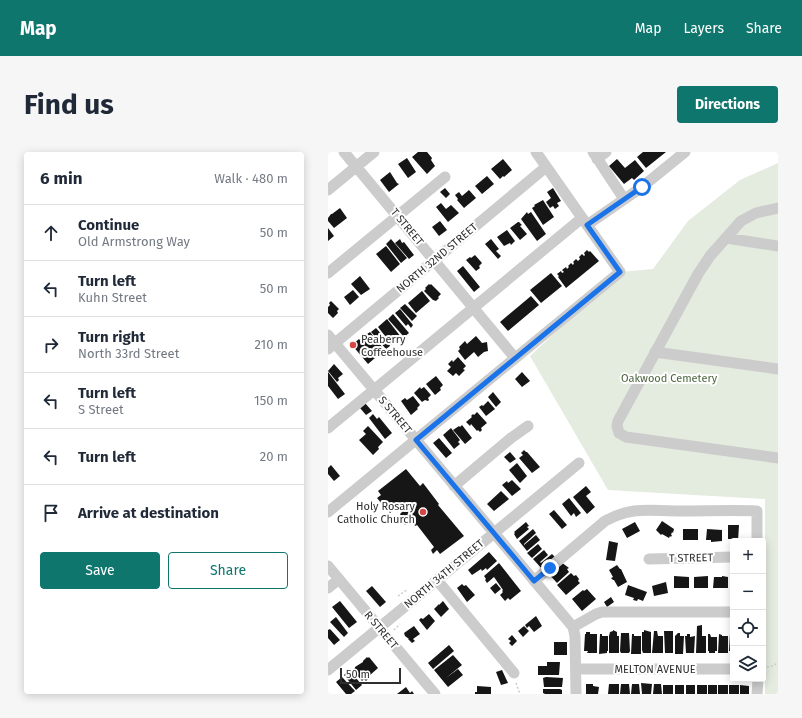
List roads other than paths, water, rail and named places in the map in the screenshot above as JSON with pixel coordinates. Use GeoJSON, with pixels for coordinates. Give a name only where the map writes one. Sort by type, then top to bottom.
{"type":"FeatureCollection","features":[{"type":"Feature","properties":{"kind":"street","name":"T STREET"},"geometry":{"type":"LineString","coordinates":[[344,152],[515,358]]}},
{"type":"Feature","properties":{"kind":"street"},"geometry":{"type":"LineString","coordinates":[[328,190],[374,152]]}},
{"type":"Feature","properties":{"kind":"street"},"geometry":{"type":"LineString","coordinates":[[328,512],[620,272],[536,152]]}},
{"type":"Feature","properties":{"kind":"street"},"geometry":{"type":"LineString","coordinates":[[606,152],[595,156],[624,199]]}},
{"type":"Feature","properties":{"kind":"street"},"geometry":{"type":"LineString","coordinates":[[328,428],[474,308],[585,222],[624,199],[685,152]]}},
{"type":"Feature","properties":{"kind":"street","name":"NORTH 32ND STREET"},"geometry":{"type":"LineString","coordinates":[[330,342],[546,167]]}},
{"type":"Feature","properties":{"kind":"street"},"geometry":{"type":"LineString","coordinates":[[328,273],[445,177]]}},
{"type":"Feature","properties":{"kind":"street"},"geometry":{"type":"LineString","coordinates":[[778,208],[756,213],[742,221],[710,256],[698,274],[618,421],[617,430],[622,436],[778,458]]}},
{"type":"Feature","properties":{"kind":"street"},"geometry":{"type":"LineString","coordinates":[[726,238],[778,246]]}},
{"type":"Feature","properties":{"kind":"street","name":"S STREET"},"geometry":{"type":"LineString","coordinates":[[330,342],[374,390],[573,628]]}},
{"type":"Feature","properties":{"kind":"street"},"geometry":{"type":"LineString","coordinates":[[655,352],[778,369]]}},
{"type":"Feature","properties":{"kind":"street"},"geometry":{"type":"LineString","coordinates":[[454,486],[511,438],[528,426]]}},
{"type":"Feature","properties":{"kind":"street","name":"NORTH 34TH STREET"},"geometry":{"type":"LineString","coordinates":[[328,670],[579,463]]}},
{"type":"Feature","properties":{"kind":"street"},"geometry":{"type":"LineString","coordinates":[[534,581],[604,521],[615,515],[630,511],[757,511],[757,538]]}},
{"type":"Feature","properties":{"kind":"street","name":"T STREET"},"geometry":{"type":"LineString","coordinates":[[649,559],[730,557]]}},
{"type":"Feature","properties":{"kind":"street","name":"R STREET"},"geometry":{"type":"LineString","coordinates":[[328,566],[435,694]]}},
{"type":"Feature","properties":{"kind":"street"},"geometry":{"type":"LineString","coordinates":[[328,588],[339,580]]}},
{"type":"Feature","properties":{"kind":"street"},"geometry":{"type":"LineString","coordinates":[[437,580],[514,673]]}},
{"type":"Feature","properties":{"kind":"street"},"geometry":{"type":"LineString","coordinates":[[576,694],[575,636],[573,628],[596,614],[602,612],[730,612]]}},
{"type":"Feature","properties":{"kind":"street","name":"MELTON AVENUE"},"geometry":{"type":"LineString","coordinates":[[576,669],[730,668]]}},
{"type":"Feature","properties":{"kind":"street"},"geometry":{"type":"LineString","coordinates":[[757,694],[758,682]]}},
{"type":"Feature","properties":{"kind":"place","name":"Peaberry Coffeehouse"},"geometry":{"type":"Point","coordinates":[353,345]}},
{"type":"Feature","properties":{"kind":"place","name":"Holy Rosary Catholic Church"},"geometry":{"type":"Point","coordinates":[423,512]}},
{"type":"Feature","properties":{"kind":"park label","name":"Oakwood Cemetery"},"geometry":{"type":"Point","coordinates":[669,378]}}]}
